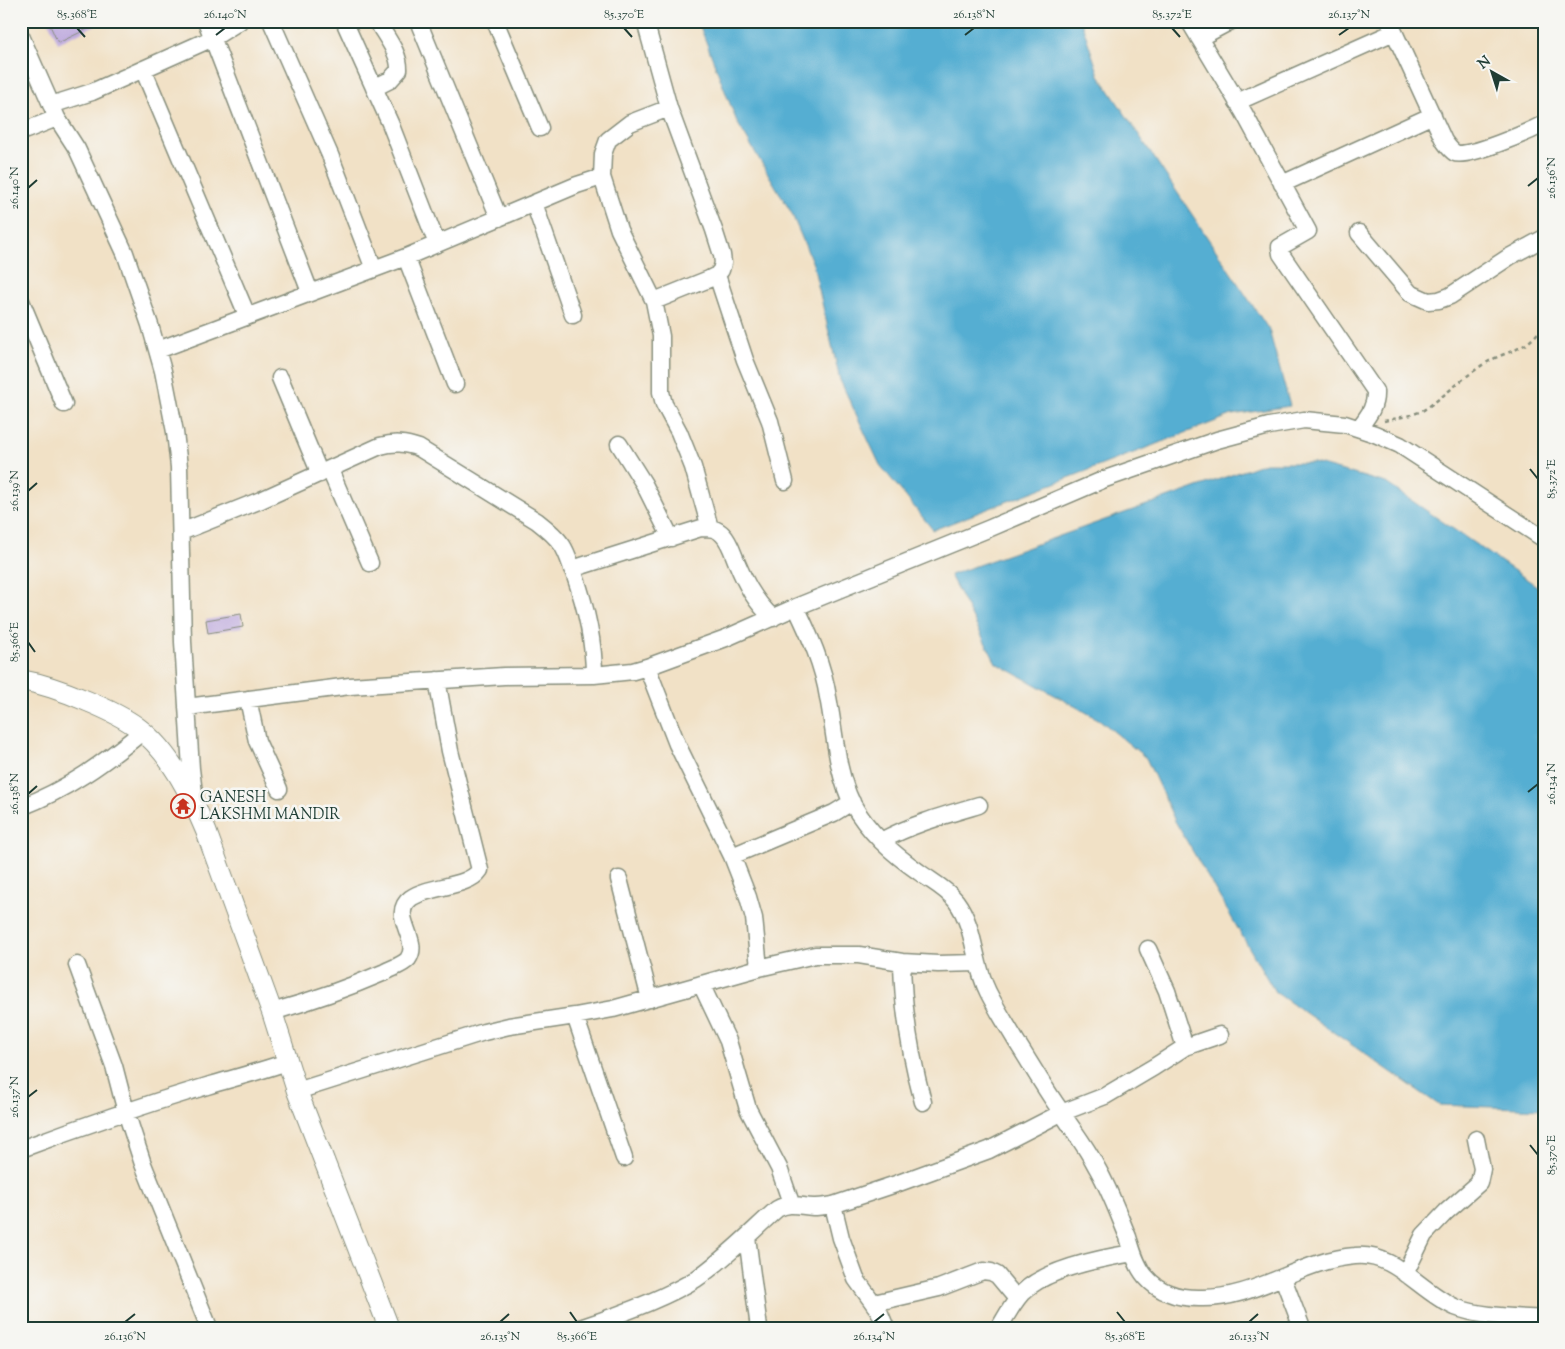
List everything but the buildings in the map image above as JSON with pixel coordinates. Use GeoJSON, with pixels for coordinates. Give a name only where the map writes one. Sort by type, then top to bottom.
{"type":"FeatureCollection","features":[{"type":"Feature","properties":{"kind":"main road"},"geometry":{"type":"LineString","coordinates":[[21,680],[84,699],[119,715],[142,732],[157,747],[178,774],[196,806],[272,1012],[297,1091],[389,1328]]}},
{"type":"Feature","properties":{"kind":"street"},"geometry":{"type":"LineString","coordinates":[[206,21],[310,292]]}},
{"type":"Feature","properties":{"kind":"street"},"geometry":{"type":"LineString","coordinates":[[21,132],[54,111],[143,68],[213,38],[240,21]]}},
{"type":"Feature","properties":{"kind":"street"},"geometry":{"type":"LineString","coordinates":[[272,21],[330,155],[374,269]]}},
{"type":"Feature","properties":{"kind":"street"},"geometry":{"type":"LineString","coordinates":[[344,21],[405,162],[437,244]]}},
{"type":"Feature","properties":{"kind":"street"},"geometry":{"type":"LineString","coordinates":[[374,88],[390,80],[399,70],[400,63],[377,21]]}},
{"type":"Feature","properties":{"kind":"street"},"geometry":{"type":"LineString","coordinates":[[418,21],[499,218]]}},
{"type":"Feature","properties":{"kind":"street"},"geometry":{"type":"LineString","coordinates":[[495,21],[540,128]]}},
{"type":"Feature","properties":{"kind":"street"},"geometry":{"type":"LineString","coordinates":[[645,21],[669,108],[714,230],[723,263],[717,275],[654,301]]}},
{"type":"Feature","properties":{"kind":"street"},"geometry":{"type":"LineString","coordinates":[[1190,21],[1308,231],[1280,247],[1281,254],[1374,391],[1375,401],[1372,411],[1359,428]]}},
{"type":"Feature","properties":{"kind":"street"},"geometry":{"type":"LineString","coordinates":[[1199,38],[1231,21]]}},
{"type":"Feature","properties":{"kind":"street"},"geometry":{"type":"LineString","coordinates":[[1237,102],[1391,26],[1444,141],[1455,153],[1460,154],[1484,149],[1544,124]]}},
{"type":"Feature","properties":{"kind":"street"},"geometry":{"type":"LineString","coordinates":[[21,36],[54,111],[77,149],[113,224],[139,290],[158,350],[175,432],[179,468],[183,642],[196,806]]}},
{"type":"Feature","properties":{"kind":"street"},"geometry":{"type":"LineString","coordinates":[[143,68],[247,315]]}},
{"type":"Feature","properties":{"kind":"street"},"geometry":{"type":"LineString","coordinates":[[669,108],[630,122],[608,140],[603,154],[602,178],[619,230],[654,301],[661,336],[661,392],[664,404],[687,450],[710,528]]}},
{"type":"Feature","properties":{"kind":"street"},"geometry":{"type":"LineString","coordinates":[[1282,184],[1433,115]]}},
{"type":"Feature","properties":{"kind":"street"},"geometry":{"type":"LineString","coordinates":[[158,350],[247,315],[406,257],[577,185],[602,178]]}},
{"type":"Feature","properties":{"kind":"street"},"geometry":{"type":"LineString","coordinates":[[534,203],[573,315]]}},
{"type":"Feature","properties":{"kind":"street"},"geometry":{"type":"LineString","coordinates":[[1359,233],[1410,294],[1428,301],[1450,296],[1509,257],[1544,238]]}},
{"type":"Feature","properties":{"kind":"street"},"geometry":{"type":"LineString","coordinates":[[406,257],[455,384]]}},
{"type":"Feature","properties":{"kind":"street"},"geometry":{"type":"LineString","coordinates":[[717,275],[745,360],[770,421],[785,481]]}},
{"type":"Feature","properties":{"kind":"street"},"geometry":{"type":"LineString","coordinates":[[21,301],[64,404]]}},
{"type":"Feature","properties":{"kind":"street"},"geometry":{"type":"LineString","coordinates":[[280,378],[370,563]]}},
{"type":"Feature","properties":{"kind":"street"},"geometry":{"type":"LineString","coordinates":[[187,707],[350,686],[504,676],[594,675],[647,667],[726,638],[796,607],[988,530],[1105,479],[1217,440],[1269,426],[1304,420],[1345,424],[1400,445],[1544,539]]}},
{"type":"Feature","properties":{"kind":"street"},"geometry":{"type":"LineString","coordinates":[[181,532],[325,472],[380,446],[394,443],[419,448],[537,521],[551,532],[562,545],[570,560],[581,592],[590,628],[593,644],[594,675]]}},
{"type":"Feature","properties":{"kind":"street"},"geometry":{"type":"LineString","coordinates":[[619,444],[644,484],[671,538]]}},
{"type":"Feature","properties":{"kind":"street"},"geometry":{"type":"LineString","coordinates":[[572,569],[702,528],[710,528],[718,530],[727,539],[752,595],[773,618]]}},
{"type":"Feature","properties":{"kind":"street"},"geometry":{"type":"LineString","coordinates":[[796,607],[819,658],[843,777],[852,802],[881,841],[894,854],[954,898],[964,914],[972,935],[985,988],[1062,1114],[1098,1168],[1133,1253],[1145,1275],[1156,1286],[1167,1293],[1178,1296],[1224,1297],[1330,1261],[1357,1255],[1380,1258],[1444,1301],[1470,1312],[1544,1319]]}},
{"type":"Feature","properties":{"kind":"street"},"geometry":{"type":"LineString","coordinates":[[647,667],[677,744],[732,856],[748,897],[754,918],[759,968]]}},
{"type":"Feature","properties":{"kind":"street"},"geometry":{"type":"LineString","coordinates":[[272,1012],[325,996],[402,964],[408,959],[411,952],[411,943],[402,915],[404,906],[409,899],[418,894],[468,880],[476,876],[480,870],[450,751],[437,680]]}},
{"type":"Feature","properties":{"kind":"street"},"geometry":{"type":"LineString","coordinates":[[248,699],[256,741],[279,789]]}},
{"type":"Feature","properties":{"kind":"street"},"geometry":{"type":"LineString","coordinates":[[21,807],[46,797],[83,777],[142,732]]}},
{"type":"Feature","properties":{"kind":"street"},"geometry":{"type":"LineString","coordinates":[[732,856],[834,813],[852,802]]}},
{"type":"Feature","properties":{"kind":"street"},"geometry":{"type":"LineString","coordinates":[[881,841],[902,830],[929,820],[979,805]]}},
{"type":"Feature","properties":{"kind":"street"},"geometry":{"type":"LineString","coordinates":[[619,879],[650,999]]}},
{"type":"Feature","properties":{"kind":"street"},"geometry":{"type":"LineString","coordinates":[[1148,949],[1167,991],[1185,1046]]}},
{"type":"Feature","properties":{"kind":"street"},"geometry":{"type":"LineString","coordinates":[[297,1091],[484,1032],[509,1026],[575,1016],[650,999],[798,959],[834,954],[859,955],[902,962],[938,964],[978,963]]}},
{"type":"Feature","properties":{"kind":"street"},"geometry":{"type":"LineString","coordinates":[[902,962],[904,1014],[908,1041],[923,1102]]}},
{"type":"Feature","properties":{"kind":"street"},"geometry":{"type":"LineString","coordinates":[[77,965],[114,1066],[126,1112],[143,1164],[208,1325]]}},
{"type":"Feature","properties":{"kind":"street"},"geometry":{"type":"LineString","coordinates":[[701,984],[728,1041],[748,1110],[779,1168],[791,1204]]}},
{"type":"Feature","properties":{"kind":"street"},"geometry":{"type":"LineString","coordinates":[[575,1016],[624,1158]]}},
{"type":"Feature","properties":{"kind":"street"},"geometry":{"type":"LineString","coordinates":[[580,1328],[656,1299],[697,1278],[747,1237],[777,1209],[791,1204],[812,1207],[833,1205],[967,1159],[1105,1096],[1185,1046],[1220,1035]]}},
{"type":"Feature","properties":{"kind":"street"},"geometry":{"type":"LineString","coordinates":[[21,1150],[126,1112],[287,1062]]}},
{"type":"Feature","properties":{"kind":"street"},"geometry":{"type":"LineString","coordinates":[[1406,1274],[1424,1235],[1446,1212],[1479,1183],[1482,1169],[1476,1140]]}},
{"type":"Feature","properties":{"kind":"street"},"geometry":{"type":"LineString","coordinates":[[833,1205],[841,1238],[853,1272],[864,1291],[874,1303],[886,1328]]}},
{"type":"Feature","properties":{"kind":"street"},"geometry":{"type":"LineString","coordinates":[[747,1237],[759,1328]]}},
{"type":"Feature","properties":{"kind":"street"},"geometry":{"type":"LineString","coordinates":[[999,1328],[1017,1299],[1030,1286],[1100,1258],[1133,1253]]}},
{"type":"Feature","properties":{"kind":"street"},"geometry":{"type":"LineString","coordinates":[[874,1303],[939,1288],[983,1271],[992,1272],[997,1276],[1017,1299]]}},
{"type":"Feature","properties":{"kind":"street"},"geometry":{"type":"LineString","coordinates":[[1283,1278],[1302,1328]]}},
{"type":"Feature","properties":{"kind":"path"},"geometry":{"type":"LineString","coordinates":[[1359,428],[1422,411],[1483,365],[1525,346],[1534,339],[1544,325]]}},
{"type":"Feature","properties":{"kind":"water"},"geometry":{"type":"Polygon","coordinates":[[[698,21],[1081,21],[1099,75],[1269,330],[1290,406],[1232,415],[933,530],[880,465],[840,380],[813,264],[791,212],[737,122],[698,21]]]}},
{"type":"Feature","properties":{"kind":"water"},"geometry":{"type":"Polygon","coordinates":[[[1265,463],[1314,463],[1386,483],[1544,591],[1544,1109],[1439,1105],[1275,992],[1175,821],[1146,758],[1100,720],[996,663],[950,575],[1265,463]]]}},
{"type":"Feature","properties":{"kind":"place","name":"GANESH LAKSHMI MANDIR"},"geometry":{"type":"Point","coordinates":[183,806]}}]}
